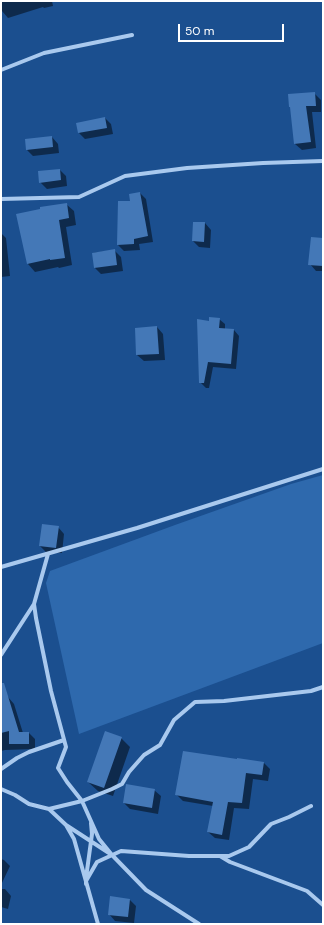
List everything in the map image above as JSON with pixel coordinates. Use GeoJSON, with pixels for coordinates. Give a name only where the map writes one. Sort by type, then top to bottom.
{"type":"FeatureCollection","features":[{"type":"Feature","properties":{"kind":"street"},"geometry":{"type":"LineString","coordinates":[[1,70],[44,53],[132,35]]}},
{"type":"Feature","properties":{"kind":"street"},"geometry":{"type":"LineString","coordinates":[[1,199],[79,197],[125,176],[187,168],[323,161]]}},
{"type":"Feature","properties":{"kind":"street"},"geometry":{"type":"LineString","coordinates":[[1,567],[137,528],[323,469]]}},
{"type":"Feature","properties":{"kind":"street"},"geometry":{"type":"LineString","coordinates":[[1,655],[34,604],[48,554]]}},
{"type":"Feature","properties":{"kind":"street"},"geometry":{"type":"LineString","coordinates":[[34,604],[51,691],[66,747],[58,768],[82,801],[99,839],[112,855],[146,890],[199,924]]}},
{"type":"Feature","properties":{"kind":"street"},"geometry":{"type":"LineString","coordinates":[[1,788],[29,804],[49,809],[82,801],[122,784],[129,772],[144,755],[160,745],[174,720],[195,702],[224,701],[311,691],[323,687]]}},
{"type":"Feature","properties":{"kind":"street"},"geometry":{"type":"LineString","coordinates":[[1,769],[29,752],[64,740]]}},
{"type":"Feature","properties":{"kind":"street"},"geometry":{"type":"LineString","coordinates":[[86,882],[97,862],[122,851],[189,856],[229,856],[249,847],[272,824],[311,806]]}},
{"type":"Feature","properties":{"kind":"street"},"geometry":{"type":"LineString","coordinates":[[49,809],[66,825],[112,855]]}},
{"type":"Feature","properties":{"kind":"street"},"geometry":{"type":"LineString","coordinates":[[86,882],[91,841],[91,821]]}},
{"type":"Feature","properties":{"kind":"street"},"geometry":{"type":"LineString","coordinates":[[66,825],[74,839],[98,924]]}},
{"type":"Feature","properties":{"kind":"street"},"geometry":{"type":"LineString","coordinates":[[220,856],[242,867],[307,890],[323,905]]}},
{"type":"Feature","properties":{"kind":"shaded area"},"geometry":{"type":"Polygon","coordinates":[[[323,475],[323,643],[79,734],[46,583],[50,571],[291,484],[323,475]]]}},
{"type":"Feature","properties":{"kind":"building"},"geometry":{"type":"Polygon","coordinates":[[[315,92],[316,106],[306,106],[311,142],[294,144],[288,94],[315,92]]]}},
{"type":"Feature","properties":{"kind":"building"},"geometry":{"type":"Polygon","coordinates":[[[105,117],[107,128],[78,133],[76,123],[105,117]]]}},
{"type":"Feature","properties":{"kind":"building"},"geometry":{"type":"Polygon","coordinates":[[[52,136],[53,147],[26,150],[25,139],[52,136]]]}},
{"type":"Feature","properties":{"kind":"building"},"geometry":{"type":"Polygon","coordinates":[[[60,169],[61,180],[39,183],[38,171],[60,169]]]}},
{"type":"Feature","properties":{"kind":"building"},"geometry":{"type":"Polygon","coordinates":[[[140,192],[148,236],[134,239],[134,244],[117,245],[118,201],[130,201],[129,194],[140,192]]]}},
{"type":"Feature","properties":{"kind":"building"},"geometry":{"type":"Polygon","coordinates":[[[67,203],[69,218],[59,220],[65,258],[50,259],[27,264],[16,214],[40,209],[40,207],[67,203]]]}},
{"type":"Feature","properties":{"kind":"building"},"geometry":{"type":"Polygon","coordinates":[[[193,222],[205,222],[204,242],[192,241],[193,222]]]}},
{"type":"Feature","properties":{"kind":"building"},"geometry":{"type":"Polygon","coordinates":[[[311,237],[323,238],[323,266],[308,265],[311,237]]]}},
{"type":"Feature","properties":{"kind":"building"},"geometry":{"type":"Polygon","coordinates":[[[115,249],[117,265],[94,268],[92,253],[115,249]]]}},
{"type":"Feature","properties":{"kind":"building"},"geometry":{"type":"Polygon","coordinates":[[[209,317],[220,318],[219,328],[234,329],[231,364],[208,362],[204,383],[199,383],[197,319],[209,321],[209,317]]]}},
{"type":"Feature","properties":{"kind":"building"},"geometry":{"type":"Polygon","coordinates":[[[157,326],[159,354],[136,355],[135,328],[157,326]]]}},
{"type":"Feature","properties":{"kind":"building"},"geometry":{"type":"Polygon","coordinates":[[[42,524],[59,526],[56,548],[39,546],[42,524]]]}},
{"type":"Feature","properties":{"kind":"building"},"geometry":{"type":"Polygon","coordinates":[[[1,683],[4,683],[19,732],[29,732],[29,744],[9,744],[9,731],[1,733],[1,683]]]}},
{"type":"Feature","properties":{"kind":"building"},"geometry":{"type":"Polygon","coordinates":[[[105,731],[122,737],[104,788],[87,782],[105,731]]]}},
{"type":"Feature","properties":{"kind":"building"},"geometry":{"type":"Polygon","coordinates":[[[183,751],[264,762],[262,775],[246,773],[242,803],[228,802],[222,835],[207,832],[213,802],[175,795],[183,751]]]}},
{"type":"Feature","properties":{"kind":"building"},"geometry":{"type":"Polygon","coordinates":[[[126,784],[155,789],[152,808],[123,803],[126,784]]]}},
{"type":"Feature","properties":{"kind":"building"},"geometry":{"type":"Polygon","coordinates":[[[110,896],[130,899],[128,917],[108,915],[110,896]]]}}]}
